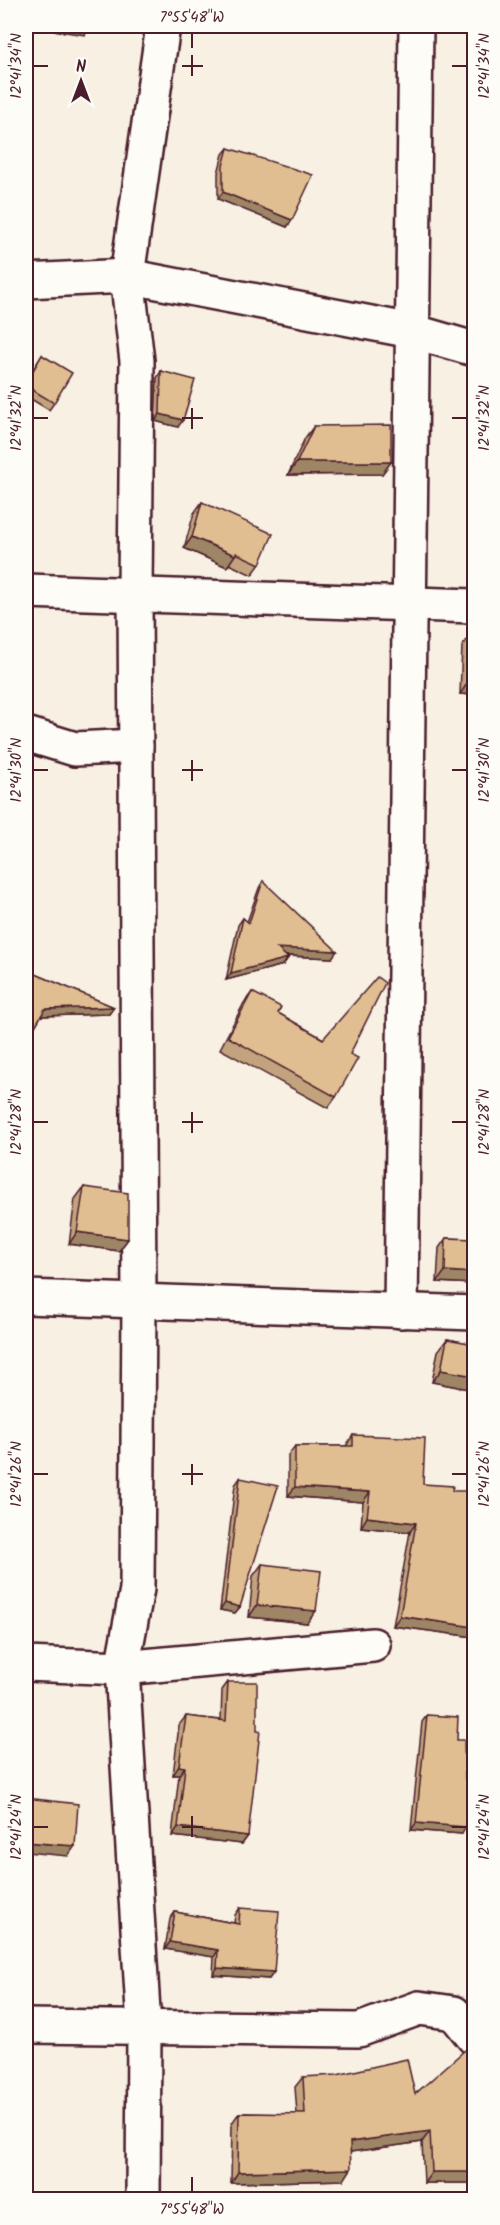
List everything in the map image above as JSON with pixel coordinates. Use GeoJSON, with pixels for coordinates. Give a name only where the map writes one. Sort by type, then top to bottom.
{"type":"FeatureCollection","features":[{"type":"Feature","properties":{"kind":"street"},"geometry":{"type":"LineString","coordinates":[[143,2199],[144,2027],[122,1668],[137,1589],[139,1301],[135,595],[137,360],[127,276],[163,26]]}},
{"type":"Feature","properties":{"kind":"street"},"geometry":{"type":"LineString","coordinates":[[400,1311],[416,26]]}},
{"type":"Feature","properties":{"kind":"street"},"geometry":{"type":"LineString","coordinates":[[26,281],[127,276],[412,331],[474,349]]}},
{"type":"Feature","properties":{"kind":"street"},"geometry":{"type":"LineString","coordinates":[[26,591],[474,606]]}},
{"type":"Feature","properties":{"kind":"street"},"geometry":{"type":"LineString","coordinates":[[26,734],[75,749],[136,746]]}},
{"type":"Feature","properties":{"kind":"street"},"geometry":{"type":"LineString","coordinates":[[26,1297],[474,1313]]}},
{"type":"Feature","properties":{"kind":"street"},"geometry":{"type":"LineString","coordinates":[[26,1664],[122,1668],[373,1645]]}},
{"type":"Feature","properties":{"kind":"street"},"geometry":{"type":"LineString","coordinates":[[26,2026],[359,2030],[419,2008],[454,2013],[474,2038]]}},
{"type":"Feature","properties":{"kind":"building"},"geometry":{"type":"Polygon","coordinates":[[[228,148],[313,175],[292,220],[223,192],[223,166],[228,148]]]}},
{"type":"Feature","properties":{"kind":"building"},"geometry":{"type":"Polygon","coordinates":[[[42,355],[72,373],[54,403],[26,386],[42,355]]]}},
{"type":"Feature","properties":{"kind":"building"},"geometry":{"type":"Polygon","coordinates":[[[161,371],[195,380],[183,420],[160,414],[161,371]]]}},
{"type":"Feature","properties":{"kind":"building"},"geometry":{"type":"Polygon","coordinates":[[[391,425],[391,462],[297,462],[314,426],[391,425]]]}},
{"type":"Feature","properties":{"kind":"building"},"geometry":{"type":"Polygon","coordinates":[[[202,502],[273,534],[260,564],[192,537],[202,502]]]}},
{"type":"Feature","properties":{"kind":"building"},"geometry":{"type":"Polygon","coordinates":[[[471,634],[474,634],[474,682],[468,682],[471,634]]]}},
{"type":"Feature","properties":{"kind":"building"},"geometry":{"type":"Polygon","coordinates":[[[263,881],[337,951],[277,948],[288,958],[231,973],[243,918],[249,923],[263,881]]]}},
{"type":"Feature","properties":{"kind":"building"},"geometry":{"type":"Polygon","coordinates":[[[26,970],[114,1007],[45,1009],[31,1033],[26,1030],[26,970]]]}},
{"type":"Feature","properties":{"kind":"building"},"geometry":{"type":"Polygon","coordinates":[[[377,977],[385,983],[350,1054],[358,1058],[336,1097],[228,1037],[252,992],[281,1007],[278,1013],[323,1039],[377,977]]]}},
{"type":"Feature","properties":{"kind":"building"},"geometry":{"type":"Polygon","coordinates":[[[84,1187],[128,1193],[128,1239],[77,1232],[84,1187]]]}},
{"type":"Feature","properties":{"kind":"building"},"geometry":{"type":"Polygon","coordinates":[[[446,1238],[474,1239],[474,1273],[445,1271],[446,1238]]]}},
{"type":"Feature","properties":{"kind":"building"},"geometry":{"type":"Polygon","coordinates":[[[447,1339],[474,1344],[474,1376],[441,1370],[447,1339]]]}},
{"type":"Feature","properties":{"kind":"building"},"geometry":{"type":"Polygon","coordinates":[[[353,1435],[425,1438],[423,1484],[453,1486],[452,1491],[474,1491],[474,1627],[400,1616],[416,1523],[367,1517],[370,1492],[295,1487],[295,1446],[353,1446],[353,1435]]]}},
{"type":"Feature","properties":{"kind":"building"},"geometry":{"type":"Polygon","coordinates":[[[240,1478],[278,1486],[240,1607],[225,1603],[240,1478]]]}},
{"type":"Feature","properties":{"kind":"building"},"geometry":{"type":"Polygon","coordinates":[[[262,1564],[321,1571],[316,1611],[257,1605],[262,1564]]]}},
{"type":"Feature","properties":{"kind":"building"},"geometry":{"type":"Polygon","coordinates":[[[228,1682],[257,1682],[257,1731],[260,1731],[248,1836],[178,1827],[185,1767],[179,1766],[186,1716],[226,1721],[228,1682]]]}},
{"type":"Feature","properties":{"kind":"building"},"geometry":{"type":"Polygon","coordinates":[[[427,1715],[458,1717],[457,1740],[464,1740],[465,1779],[469,1779],[466,1827],[416,1823],[427,1715]]]}},
{"type":"Feature","properties":{"kind":"building"},"geometry":{"type":"Polygon","coordinates":[[[26,1798],[78,1804],[75,1846],[26,1842],[26,1798]]]}},
{"type":"Feature","properties":{"kind":"building"},"geometry":{"type":"Polygon","coordinates":[[[240,1908],[279,1911],[274,1972],[217,1968],[218,1950],[170,1942],[175,1912],[239,1924],[240,1908]]]}},
{"type":"Feature","properties":{"kind":"building"},"geometry":{"type":"Polygon","coordinates":[[[465,2050],[474,2061],[474,2172],[432,2172],[430,2131],[350,2142],[351,2169],[238,2172],[239,2113],[305,2114],[303,2077],[337,2075],[407,2059],[415,2094],[465,2050]]]}}]}
